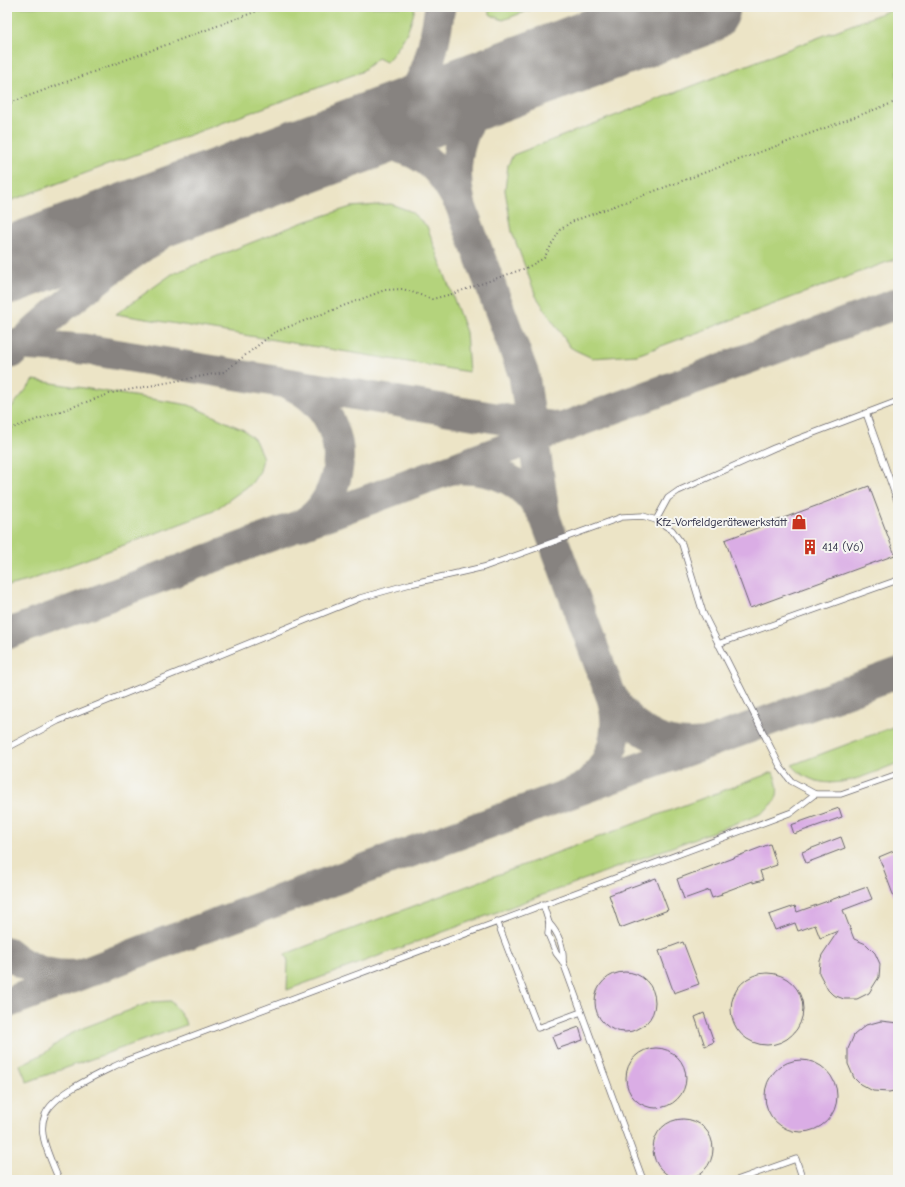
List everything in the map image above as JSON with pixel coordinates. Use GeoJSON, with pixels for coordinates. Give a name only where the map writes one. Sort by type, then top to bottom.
{"type":"FeatureCollection","features":[{"type":"Feature","properties":{"kind":"lane"},"geometry":{"type":"LineString","coordinates":[[656,520],[668,498],[678,491],[774,448],[898,401]]}},
{"type":"Feature","properties":{"kind":"lane"},"geometry":{"type":"LineString","coordinates":[[866,413],[898,503]]}},
{"type":"Feature","properties":{"kind":"lane"},"geometry":{"type":"LineString","coordinates":[[7,748],[58,721],[360,598],[410,584],[484,568],[622,517],[643,516],[656,520],[672,530],[682,544],[698,598],[718,644],[785,774],[798,786],[815,794],[840,794],[898,774]]}},
{"type":"Feature","properties":{"kind":"lane"},"geometry":{"type":"LineString","coordinates":[[718,644],[898,580]]}},
{"type":"Feature","properties":{"kind":"lane"},"geometry":{"type":"LineString","coordinates":[[59,1180],[44,1140],[43,1126],[45,1115],[51,1105],[82,1084],[125,1061],[149,1050],[792,812],[815,794]]}},
{"type":"Feature","properties":{"kind":"lane"},"geometry":{"type":"LineString","coordinates":[[543,904],[549,923],[548,934],[556,953],[563,962],[643,1180]]}},
{"type":"Feature","properties":{"kind":"lane"},"geometry":{"type":"LineString","coordinates":[[497,921],[538,1028],[581,1012]]}},
{"type":"Feature","properties":{"kind":"lane"},"geometry":{"type":"LineString","coordinates":[[549,923],[556,931],[564,950],[563,962]]}},
{"type":"Feature","properties":{"kind":"lane"},"geometry":{"type":"LineString","coordinates":[[738,1180],[796,1159],[803,1180]]}},
{"type":"Feature","properties":{"kind":"path"},"geometry":{"type":"LineString","coordinates":[[7,104],[268,7]]}},
{"type":"Feature","properties":{"kind":"path"},"geometry":{"type":"LineString","coordinates":[[7,430],[112,393],[224,372],[275,332],[385,290],[403,289],[432,299],[452,294],[526,268],[544,258],[560,230],[571,222],[898,101]]}},
{"type":"Feature","properties":{"kind":"green space"},"geometry":{"type":"Polygon","coordinates":[[[7,7],[415,7],[411,23],[405,37],[386,62],[378,58],[361,72],[7,202],[7,7]]]}},
{"type":"Feature","properties":{"kind":"green space"},"geometry":{"type":"Polygon","coordinates":[[[486,7],[538,7],[503,20],[491,15],[486,7]]]}},
{"type":"Feature","properties":{"kind":"green space"},"geometry":{"type":"Polygon","coordinates":[[[898,7],[898,258],[637,355],[592,358],[570,347],[536,296],[512,232],[505,190],[508,165],[513,155],[898,7]]]}},
{"type":"Feature","properties":{"kind":"green space"},"geometry":{"type":"Polygon","coordinates":[[[391,204],[410,211],[427,226],[466,332],[469,372],[116,314],[172,274],[301,223],[351,207],[391,204]]]}},
{"type":"Feature","properties":{"kind":"green space"},"geometry":{"type":"Polygon","coordinates":[[[34,380],[189,405],[244,430],[255,440],[263,458],[260,471],[251,484],[212,512],[28,581],[7,586],[7,413],[34,380]]]}},
{"type":"Feature","properties":{"kind":"green space"},"geometry":{"type":"Polygon","coordinates":[[[898,725],[898,763],[871,774],[844,782],[830,783],[816,781],[804,775],[792,765],[898,725]]]}},
{"type":"Feature","properties":{"kind":"green space"},"geometry":{"type":"Polygon","coordinates":[[[773,772],[777,786],[776,797],[774,802],[765,811],[758,815],[287,990],[288,961],[285,954],[773,772]]]}},
{"type":"Feature","properties":{"kind":"green space"},"geometry":{"type":"Polygon","coordinates":[[[171,1001],[184,1019],[186,1025],[27,1082],[20,1065],[45,1053],[65,1037],[83,1028],[151,1002],[171,1001]]]}},
{"type":"Feature","properties":{"kind":"building","name":"414 (V6)"},"geometry":{"type":"Polygon","coordinates":[[[869,486],[895,555],[750,608],[725,540],[869,486]]]}},
{"type":"Feature","properties":{"kind":"building"},"geometry":{"type":"Polygon","coordinates":[[[839,808],[842,817],[794,834],[791,825],[839,808]]]}},
{"type":"Feature","properties":{"kind":"building"},"geometry":{"type":"Polygon","coordinates":[[[841,837],[845,848],[806,863],[802,852],[841,837]]]}},
{"type":"Feature","properties":{"kind":"building"},"geometry":{"type":"Polygon","coordinates":[[[770,844],[777,865],[760,871],[763,880],[753,883],[753,881],[712,898],[709,890],[684,899],[677,879],[770,844]]]}},
{"type":"Feature","properties":{"kind":"building"},"geometry":{"type":"Polygon","coordinates":[[[898,849],[898,905],[897,905],[879,857],[898,849]]]}},
{"type":"Feature","properties":{"kind":"building"},"geometry":{"type":"Polygon","coordinates":[[[656,878],[668,910],[620,928],[609,895],[656,878]]]}},
{"type":"Feature","properties":{"kind":"building"},"geometry":{"type":"Polygon","coordinates":[[[867,887],[872,899],[843,910],[854,939],[866,944],[875,953],[880,964],[879,977],[869,993],[857,999],[844,999],[833,995],[828,990],[819,973],[822,955],[838,931],[820,938],[815,925],[798,931],[795,923],[775,930],[769,915],[795,906],[797,912],[867,887]]]}},
{"type":"Feature","properties":{"kind":"building"},"geometry":{"type":"Polygon","coordinates":[[[683,942],[699,984],[674,993],[659,951],[683,942]]]}},
{"type":"Feature","properties":{"kind":"building"},"geometry":{"type":"Polygon","coordinates":[[[619,972],[631,972],[647,980],[653,990],[655,1002],[653,1014],[647,1024],[631,1032],[619,1032],[603,1024],[595,1008],[595,996],[603,980],[619,972]]]}},
{"type":"Feature","properties":{"kind":"building"},"geometry":{"type":"Polygon","coordinates":[[[767,973],[787,979],[797,989],[803,1009],[797,1029],[787,1039],[767,1045],[747,1039],[737,1029],[731,1009],[737,989],[747,979],[767,973]]]}},
{"type":"Feature","properties":{"kind":"building"},"geometry":{"type":"Polygon","coordinates":[[[704,1013],[714,1042],[705,1046],[695,1017],[704,1013]]]}},
{"type":"Feature","properties":{"kind":"building"},"geometry":{"type":"Polygon","coordinates":[[[881,1021],[898,1023],[898,1090],[889,1092],[873,1091],[860,1084],[854,1078],[848,1064],[848,1049],[854,1035],[866,1025],[881,1021]]]}},
{"type":"Feature","properties":{"kind":"building"},"geometry":{"type":"Polygon","coordinates":[[[579,1027],[583,1040],[557,1049],[552,1037],[579,1027]]]}},
{"type":"Feature","properties":{"kind":"building"},"geometry":{"type":"Polygon","coordinates":[[[650,1048],[662,1048],[678,1056],[684,1066],[686,1078],[684,1090],[678,1100],[662,1108],[650,1108],[634,1100],[626,1084],[626,1072],[634,1056],[650,1048]]]}},
{"type":"Feature","properties":{"kind":"building"},"geometry":{"type":"Polygon","coordinates":[[[801,1060],[821,1066],[831,1076],[837,1096],[831,1116],[821,1126],[801,1132],[781,1126],[771,1116],[765,1096],[771,1076],[781,1066],[801,1060]]]}},
{"type":"Feature","properties":{"kind":"building"},"geometry":{"type":"Polygon","coordinates":[[[677,1119],[689,1119],[705,1127],[711,1137],[713,1149],[711,1161],[705,1171],[689,1179],[677,1179],[661,1171],[653,1155],[653,1143],[661,1127],[677,1119]]]}},
{"type":"Feature","properties":{"kind":"taxiway"},"geometry":{"type":"LineString","coordinates":[[351,139],[380,124],[398,110],[418,85],[430,56],[440,7]]}},
{"type":"Feature","properties":{"kind":"taxiway"},"geometry":{"type":"LineString","coordinates":[[460,202],[456,172],[458,157],[466,129],[473,116],[493,93],[511,82],[542,67]]}},
{"type":"Feature","properties":{"kind":"taxiway"},"geometry":{"type":"LineString","coordinates":[[320,149],[368,143],[384,144],[400,148],[414,153],[428,162],[440,173],[448,185],[460,204],[524,375],[545,518],[610,693],[626,716],[647,733],[659,739],[672,742],[700,744]]}},
{"type":"Feature","properties":{"kind":"taxiway"},"geometry":{"type":"LineString","coordinates":[[12,353],[69,302],[109,270],[151,241],[206,207],[309,154]]}},
{"type":"Feature","properties":{"kind":"taxiway"},"geometry":{"type":"LineString","coordinates":[[7,634],[898,303]]}},
{"type":"Feature","properties":{"kind":"taxiway"},"geometry":{"type":"LineString","coordinates":[[7,344],[84,349],[550,426]]}},
{"type":"Feature","properties":{"kind":"taxiway"},"geometry":{"type":"LineString","coordinates":[[293,386],[307,394],[318,404],[327,416],[334,430],[337,444],[337,474],[332,489],[321,508],[314,516],[305,522]]}},
{"type":"Feature","properties":{"kind":"taxiway"},"geometry":{"type":"LineString","coordinates":[[457,469],[485,471],[509,480],[529,495],[545,517]]}},
{"type":"Feature","properties":{"kind":"taxiway"},"geometry":{"type":"LineString","coordinates":[[7,1003],[160,944],[898,673]]}},
{"type":"Feature","properties":{"kind":"taxiway"},"geometry":{"type":"LineString","coordinates":[[581,789],[592,780],[600,770],[612,747],[616,722],[611,695]]}},
{"type":"Feature","properties":{"kind":"taxiway"},"geometry":{"type":"LineString","coordinates":[[7,952],[22,963],[38,971],[55,975],[74,975]]}},
{"type":"Feature","properties":{"kind":"runway"},"geometry":{"type":"LineString","coordinates":[[7,266],[702,7]]}},
{"type":"Feature","properties":{"kind":"place","name":"Kfz-Vorfeldgerätewerkstatt"},"geometry":{"type":"Point","coordinates":[799,522]}},
{"type":"Feature","properties":{"kind":"place","name":"414 (V6)"},"geometry":{"type":"Point","coordinates":[810,547]}}]}
